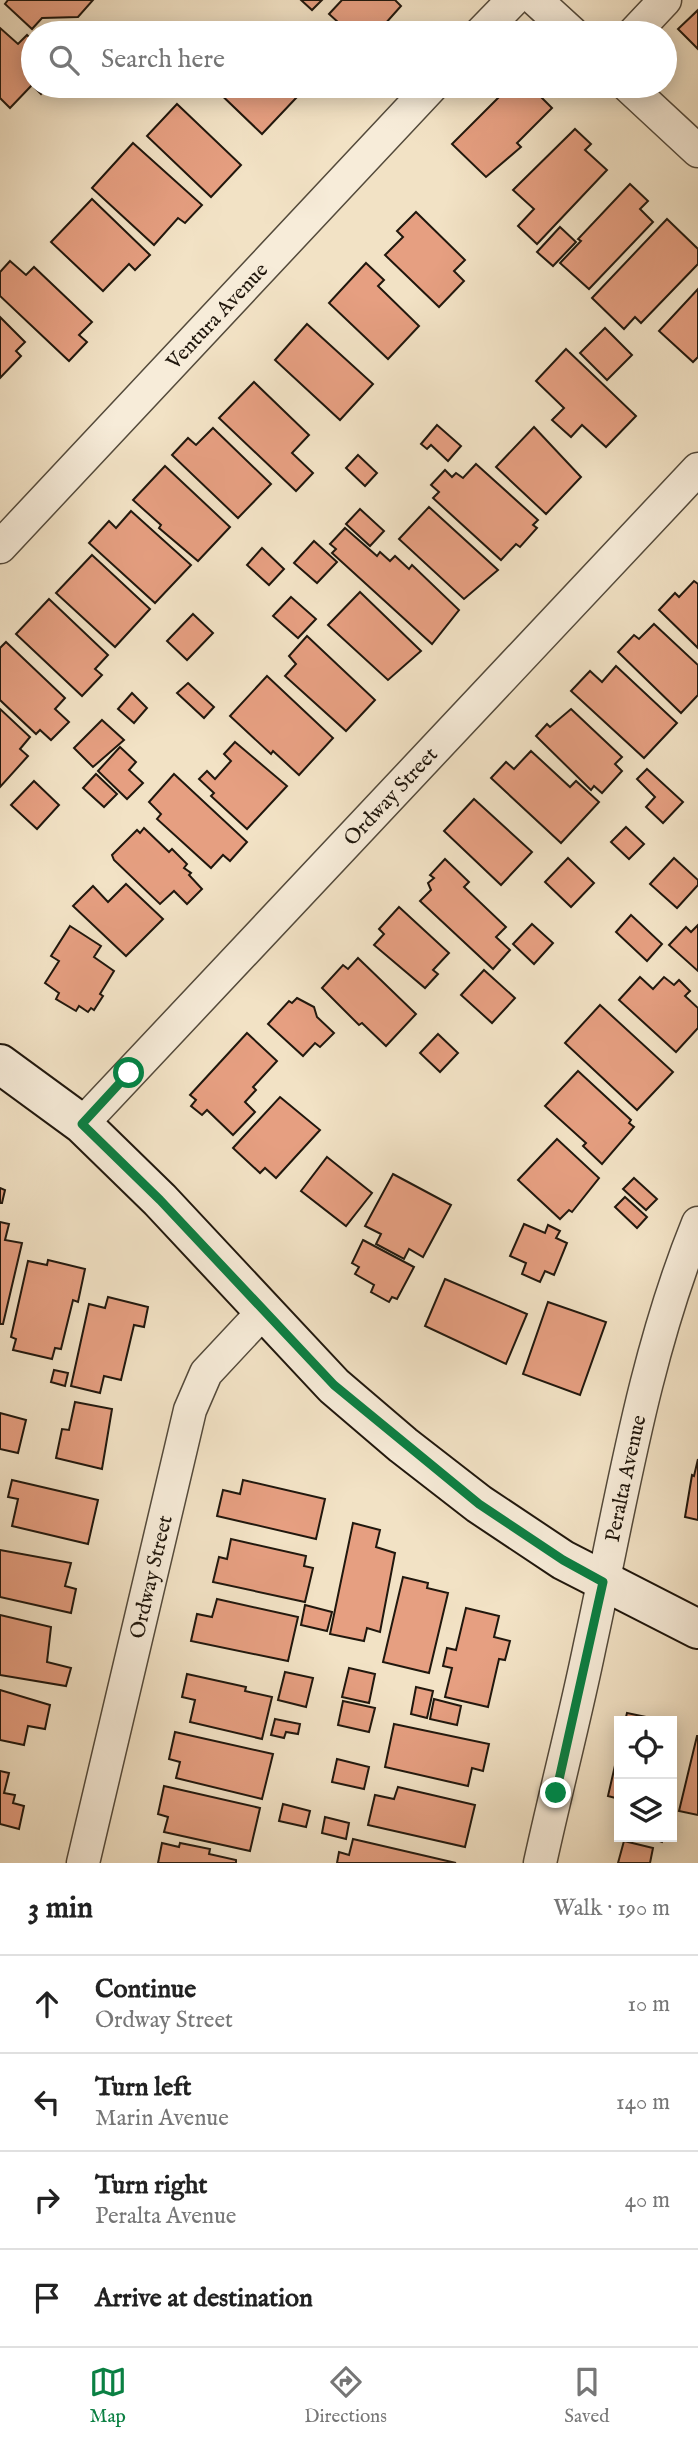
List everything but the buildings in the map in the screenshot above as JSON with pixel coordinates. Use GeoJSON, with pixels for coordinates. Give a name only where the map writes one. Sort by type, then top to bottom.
{"type":"FeatureCollection","features":[{"type":"Feature","properties":{"kind":"main road"},"geometry":{"type":"LineString","coordinates":[[0,1064],[82,1124],[160,1200],[334,1385],[403,1445],[486,1509],[603,1582],[698,1629]]}},
{"type":"Feature","properties":{"kind":"street"},"geometry":{"type":"LineString","coordinates":[[493,21],[513,0]]}},
{"type":"Feature","properties":{"kind":"street"},"geometry":{"type":"LineString","coordinates":[[536,0],[559,21]]}},
{"type":"Feature","properties":{"kind":"street"},"geometry":{"type":"LineString","coordinates":[[645,21],[665,0]]}},
{"type":"Feature","properties":{"kind":"street","name":"Ventura Avenue"},"geometry":{"type":"LineString","coordinates":[[0,547],[421,98]]}},
{"type":"Feature","properties":{"kind":"street"},"geometry":{"type":"LineString","coordinates":[[641,98],[698,151]]}},
{"type":"Feature","properties":{"kind":"street","name":"Ordway Street"},"geometry":{"type":"LineString","coordinates":[[82,1124],[698,469]]}},
{"type":"Feature","properties":{"kind":"street","name":"Peralta Avenue"},"geometry":{"type":"LineString","coordinates":[[540,1863],[658,1339],[680,1266],[698,1223]]}},
{"type":"Feature","properties":{"kind":"street","name":"Ordway Street"},"geometry":{"type":"LineString","coordinates":[[83,1863],[190,1410],[206,1373],[263,1312]]}},
{"type":"Feature","properties":{"kind":"route"},"geometry":{"type":"LineString","coordinates":[[129,1073],[82,1124],[160,1200],[334,1385],[403,1445],[479,1504],[563,1560],[603,1582],[556,1793]]}}]}
